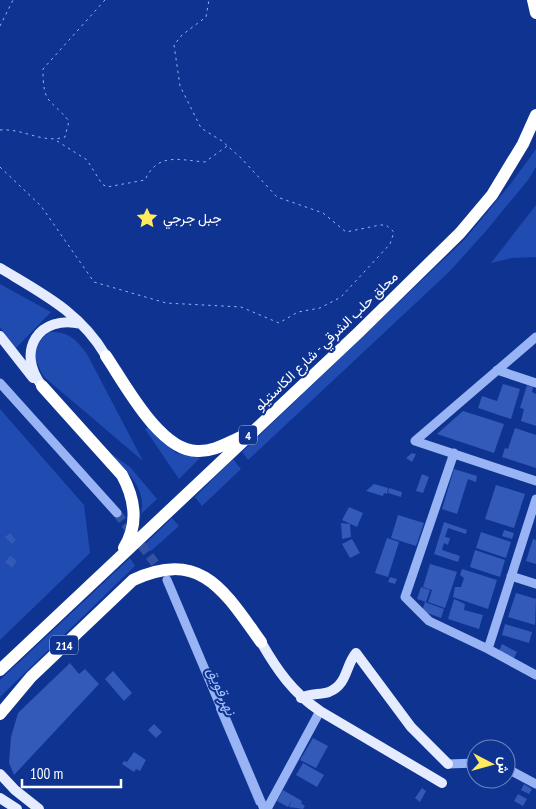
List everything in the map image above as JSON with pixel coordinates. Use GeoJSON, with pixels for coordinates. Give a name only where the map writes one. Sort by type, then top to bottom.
{"type":"FeatureCollection","features":[{"type":"Feature","properties":{"kind":"highway"},"geometry":{"type":"LineString","coordinates":[[533,0],[536,13]]}},
{"type":"Feature","properties":{"kind":"highway","name":"محلق حلب الشرقي - شارع الكاستيلو"},"geometry":{"type":"LineString","coordinates":[[0,670],[460,233],[492,196],[523,144],[536,114]]}},
{"type":"Feature","properties":{"kind":"highway"},"geometry":{"type":"LineString","coordinates":[[106,356],[144,411],[173,444],[196,452],[212,450],[252,431]]}},
{"type":"Feature","properties":{"kind":"highway"},"geometry":{"type":"LineString","coordinates":[[42,386],[122,475],[129,488],[134,512],[130,535],[115,560]]}},
{"type":"Feature","properties":{"kind":"highway","name":"214"},"geometry":{"type":"LineString","coordinates":[[0,714],[31,677],[133,580],[152,572],[171,569],[188,570],[204,575],[229,598],[261,642]]}},
{"type":"Feature","properties":{"kind":"main road"},"geometry":{"type":"LineString","coordinates":[[0,268],[68,310],[96,339],[106,356]]}},
{"type":"Feature","properties":{"kind":"main road"},"geometry":{"type":"LineString","coordinates":[[42,386],[34,375],[30,363],[30,349],[36,337],[45,328],[57,322],[70,321],[83,325]]}},
{"type":"Feature","properties":{"kind":"main road"},"geometry":{"type":"LineString","coordinates":[[0,336],[29,374],[42,386]]}},
{"type":"Feature","properties":{"kind":"main road"},"geometry":{"type":"LineString","coordinates":[[261,642],[276,668],[301,698],[442,783]]}},
{"type":"Feature","properties":{"kind":"main road"},"geometry":{"type":"LineString","coordinates":[[301,698],[328,692],[339,685],[345,678],[356,653],[411,727],[448,764]]}},
{"type":"Feature","properties":{"kind":"main road"},"geometry":{"type":"LineString","coordinates":[[0,774],[15,790],[38,809]]}},
{"type":"Feature","properties":{"kind":"main road"},"geometry":{"type":"LineString","coordinates":[[0,798],[17,809]]}},
{"type":"Feature","properties":{"kind":"street"},"geometry":{"type":"LineString","coordinates":[[536,337],[415,441],[536,481]]}},
{"type":"Feature","properties":{"kind":"street"},"geometry":{"type":"LineString","coordinates":[[497,370],[536,383]]}},
{"type":"Feature","properties":{"kind":"street"},"geometry":{"type":"LineString","coordinates":[[0,382],[117,513]]}},
{"type":"Feature","properties":{"kind":"street"},"geometry":{"type":"LineString","coordinates":[[454,453],[405,597],[429,621],[488,649],[536,675]]}},
{"type":"Feature","properties":{"kind":"street"},"geometry":{"type":"LineString","coordinates":[[488,649],[536,499]]}},
{"type":"Feature","properties":{"kind":"street"},"geometry":{"type":"LineString","coordinates":[[511,576],[536,584]]}},
{"type":"Feature","properties":{"kind":"street"},"geometry":{"type":"LineString","coordinates":[[168,580],[266,809]]}},
{"type":"Feature","properties":{"kind":"street"},"geometry":{"type":"LineString","coordinates":[[266,809],[320,711]]}},
{"type":"Feature","properties":{"kind":"street"},"geometry":{"type":"LineString","coordinates":[[448,764],[466,764]]}},
{"type":"Feature","properties":{"kind":"street"},"geometry":{"type":"LineString","coordinates":[[516,773],[536,784]]}},
{"type":"Feature","properties":{"kind":"path"},"geometry":{"type":"LineString","coordinates":[[0,26],[13,0]]}},
{"type":"Feature","properties":{"kind":"path"},"geometry":{"type":"LineString","coordinates":[[0,130],[14,129],[38,138],[55,140],[65,137],[70,121],[58,108],[49,102],[43,91],[43,70],[105,0]]}},
{"type":"Feature","properties":{"kind":"path"},"geometry":{"type":"LineString","coordinates":[[0,167],[41,206],[94,282],[166,303],[241,307],[279,323],[298,312],[320,308],[341,297],[390,244],[394,232],[386,225],[346,232],[323,213],[276,197],[227,146],[201,128],[180,86],[174,56],[174,45],[177,40],[206,17],[209,0]]}},
{"type":"Feature","properties":{"kind":"path"},"geometry":{"type":"LineString","coordinates":[[55,140],[87,160],[102,184],[107,186],[145,180],[149,171],[158,161],[172,159],[205,162],[227,146]]}},
{"type":"Feature","properties":{"kind":"shaded area"},"geometry":{"type":"Polygon","coordinates":[[[536,149],[536,167],[528,180],[449,272],[248,460],[242,452],[465,239],[512,182],[536,149]]]}},
{"type":"Feature","properties":{"kind":"shaded area"},"geometry":{"type":"Polygon","coordinates":[[[536,205],[536,257],[512,258],[491,263],[536,205]]]}},
{"type":"Feature","properties":{"kind":"shaded area"},"geometry":{"type":"Polygon","coordinates":[[[0,284],[51,312],[15,349],[0,327],[0,284]]]}},
{"type":"Feature","properties":{"kind":"shaded area"},"geometry":{"type":"Polygon","coordinates":[[[50,332],[62,333],[72,337],[87,354],[143,461],[44,377],[37,364],[35,352],[39,342],[50,332]]]}},
{"type":"Feature","properties":{"kind":"shaded area"},"geometry":{"type":"Polygon","coordinates":[[[0,409],[84,505],[90,553],[0,640],[0,409]]]}},
{"type":"Feature","properties":{"kind":"shaded area"},"geometry":{"type":"Polygon","coordinates":[[[148,427],[176,453],[200,458],[179,479],[145,429],[148,427]]]}},
{"type":"Feature","properties":{"kind":"shaded area"},"geometry":{"type":"Polygon","coordinates":[[[110,453],[130,467],[157,499],[141,514],[141,496],[138,488],[129,474],[110,453]]]}},
{"type":"Feature","properties":{"kind":"shaded area"},"geometry":{"type":"Polygon","coordinates":[[[233,459],[241,469],[202,506],[195,497],[233,459]]]}},
{"type":"Feature","properties":{"kind":"shaded area"},"geometry":{"type":"Polygon","coordinates":[[[172,518],[179,526],[151,551],[145,544],[172,518]]]}},
{"type":"Feature","properties":{"kind":"shaded area"},"geometry":{"type":"Polygon","coordinates":[[[130,558],[135,566],[0,697],[0,680],[130,558]]]}},
{"type":"Feature","properties":{"kind":"building"},"geometry":{"type":"Polygon","coordinates":[[[503,384],[520,389],[511,419],[478,408],[482,396],[497,401],[503,384]]]}},
{"type":"Feature","properties":{"kind":"building"},"geometry":{"type":"Polygon","coordinates":[[[527,385],[533,387],[532,392],[536,394],[536,426],[521,421],[524,409],[520,408],[527,385]]]}},
{"type":"Feature","properties":{"kind":"building"},"geometry":{"type":"Polygon","coordinates":[[[463,411],[504,424],[494,453],[437,434],[463,411]]]}},
{"type":"Feature","properties":{"kind":"building"},"geometry":{"type":"Polygon","coordinates":[[[515,428],[536,435],[536,468],[502,457],[505,448],[508,449],[515,428]]]}},
{"type":"Feature","properties":{"kind":"building"},"geometry":{"type":"Polygon","coordinates":[[[412,453],[416,454],[412,462],[406,458],[412,453]]]}},
{"type":"Feature","properties":{"kind":"building"},"geometry":{"type":"Polygon","coordinates":[[[454,469],[477,476],[476,482],[468,479],[457,514],[442,509],[454,469]]]}},
{"type":"Feature","properties":{"kind":"building"},"geometry":{"type":"Polygon","coordinates":[[[422,474],[429,477],[423,493],[416,491],[422,474]]]}},
{"type":"Feature","properties":{"kind":"building"},"geometry":{"type":"Polygon","coordinates":[[[374,484],[388,488],[387,494],[384,493],[383,496],[366,491],[374,484]]]}},
{"type":"Feature","properties":{"kind":"building"},"geometry":{"type":"Polygon","coordinates":[[[496,485],[525,494],[514,528],[485,519],[496,485]]]}},
{"type":"Feature","properties":{"kind":"building"},"geometry":{"type":"Polygon","coordinates":[[[389,488],[402,492],[401,497],[388,493],[389,488]]]}},
{"type":"Feature","properties":{"kind":"building"},"geometry":{"type":"Polygon","coordinates":[[[349,507],[363,513],[357,527],[342,520],[349,507]]]}},
{"type":"Feature","properties":{"kind":"building"},"geometry":{"type":"Polygon","coordinates":[[[398,515],[424,523],[416,546],[391,538],[398,515]]]}},
{"type":"Feature","properties":{"kind":"building"},"geometry":{"type":"Polygon","coordinates":[[[444,522],[467,530],[466,534],[448,528],[445,537],[450,538],[448,545],[444,543],[442,550],[460,556],[458,562],[434,554],[444,522]]]}},
{"type":"Feature","properties":{"kind":"building"},"geometry":{"type":"Polygon","coordinates":[[[341,523],[350,524],[351,537],[342,539],[341,523]]]}},
{"type":"Feature","properties":{"kind":"building"},"geometry":{"type":"Polygon","coordinates":[[[504,530],[514,533],[512,539],[502,536],[504,530]]]}},
{"type":"Feature","properties":{"kind":"building"},"geometry":{"type":"Polygon","coordinates":[[[481,532],[511,542],[506,558],[476,548],[481,532]]]}},
{"type":"Feature","properties":{"kind":"building"},"geometry":{"type":"Polygon","coordinates":[[[10,533],[16,540],[12,544],[5,537],[10,533]]]}},
{"type":"Feature","properties":{"kind":"building"},"geometry":{"type":"Polygon","coordinates":[[[387,538],[399,542],[388,577],[375,573],[387,538]]]}},
{"type":"Feature","properties":{"kind":"building"},"geometry":{"type":"Polygon","coordinates":[[[352,539],[360,553],[350,558],[342,544],[352,539]]]}},
{"type":"Feature","properties":{"kind":"building"},"geometry":{"type":"Polygon","coordinates":[[[533,539],[536,540],[536,564],[526,561],[533,539]]]}},
{"type":"Feature","properties":{"kind":"building"},"geometry":{"type":"Polygon","coordinates":[[[475,550],[505,560],[500,577],[470,567],[475,550]]]}},
{"type":"Feature","properties":{"kind":"building"},"geometry":{"type":"Polygon","coordinates":[[[10,556],[17,561],[12,568],[5,562],[10,556]]]}},
{"type":"Feature","properties":{"kind":"building"},"geometry":{"type":"Polygon","coordinates":[[[430,564],[457,572],[445,608],[428,602],[432,590],[423,587],[430,564]]]}},
{"type":"Feature","properties":{"kind":"building"},"geometry":{"type":"Polygon","coordinates":[[[462,569],[497,580],[488,609],[453,597],[455,587],[461,587],[464,578],[460,575],[462,569]]]}},
{"type":"Feature","properties":{"kind":"building"},"geometry":{"type":"Polygon","coordinates":[[[390,577],[397,579],[395,584],[388,582],[390,577]]]}},
{"type":"Feature","properties":{"kind":"building"},"geometry":{"type":"Polygon","coordinates":[[[421,587],[430,590],[426,602],[417,599],[421,587]]]}},
{"type":"Feature","properties":{"kind":"building"},"geometry":{"type":"Polygon","coordinates":[[[516,593],[536,599],[535,625],[508,617],[516,593]]]}},
{"type":"Feature","properties":{"kind":"building"},"geometry":{"type":"Polygon","coordinates":[[[454,599],[465,604],[464,610],[483,615],[479,629],[448,619],[454,599]]]}},
{"type":"Feature","properties":{"kind":"building"},"geometry":{"type":"Polygon","coordinates":[[[425,602],[444,609],[441,618],[422,611],[425,602]]]}},
{"type":"Feature","properties":{"kind":"building"},"geometry":{"type":"Polygon","coordinates":[[[505,624],[532,632],[529,643],[502,635],[505,624]]]}},
{"type":"Feature","properties":{"kind":"building"},"geometry":{"type":"Polygon","coordinates":[[[502,644],[517,652],[514,658],[499,651],[502,644]]]}},
{"type":"Feature","properties":{"kind":"building"},"geometry":{"type":"Polygon","coordinates":[[[70,663],[79,674],[85,669],[99,684],[14,775],[9,763],[11,737],[18,713],[70,663]]]}},
{"type":"Feature","properties":{"kind":"building"},"geometry":{"type":"Polygon","coordinates":[[[113,671],[132,693],[124,701],[105,679],[113,671]]]}},
{"type":"Feature","properties":{"kind":"building"},"geometry":{"type":"Polygon","coordinates":[[[154,724],[162,732],[156,738],[148,730],[154,724]]]}},
{"type":"Feature","properties":{"kind":"building"},"geometry":{"type":"Polygon","coordinates":[[[313,738],[328,746],[316,768],[300,760],[313,738]]]}},
{"type":"Feature","properties":{"kind":"building"},"geometry":{"type":"Polygon","coordinates":[[[134,752],[146,760],[140,771],[136,769],[134,772],[122,764],[124,761],[127,762],[134,752]]]}},
{"type":"Feature","properties":{"kind":"building"},"geometry":{"type":"Polygon","coordinates":[[[303,763],[324,775],[317,787],[296,775],[303,763]]]}},
{"type":"Feature","properties":{"kind":"building"},"geometry":{"type":"Polygon","coordinates":[[[524,784],[532,789],[529,794],[521,790],[524,784]]]}},
{"type":"Feature","properties":{"kind":"building"},"geometry":{"type":"Polygon","coordinates":[[[422,788],[426,791],[420,802],[415,798],[422,788]]]}},
{"type":"Feature","properties":{"kind":"building"},"geometry":{"type":"Polygon","coordinates":[[[283,790],[302,801],[301,803],[305,806],[303,809],[289,807],[292,800],[288,807],[277,801],[283,790]]]}},
{"type":"Feature","properties":{"kind":"building"},"geometry":{"type":"Polygon","coordinates":[[[518,794],[527,799],[523,806],[514,801],[518,794]]]}},
{"type":"Feature","properties":{"kind":"waterway","name":"نهر قويق"},"geometry":{"type":"LineString","coordinates":[[217,709],[257,804]]}},
{"type":"Feature","properties":{"kind":"tunnel"},"geometry":{"type":"LineString","coordinates":[[117,513],[164,575]]}},
{"type":"Feature","properties":{"kind":"place","name":"جبل جرجي"},"geometry":{"type":"Point","coordinates":[147,218]}}]}
